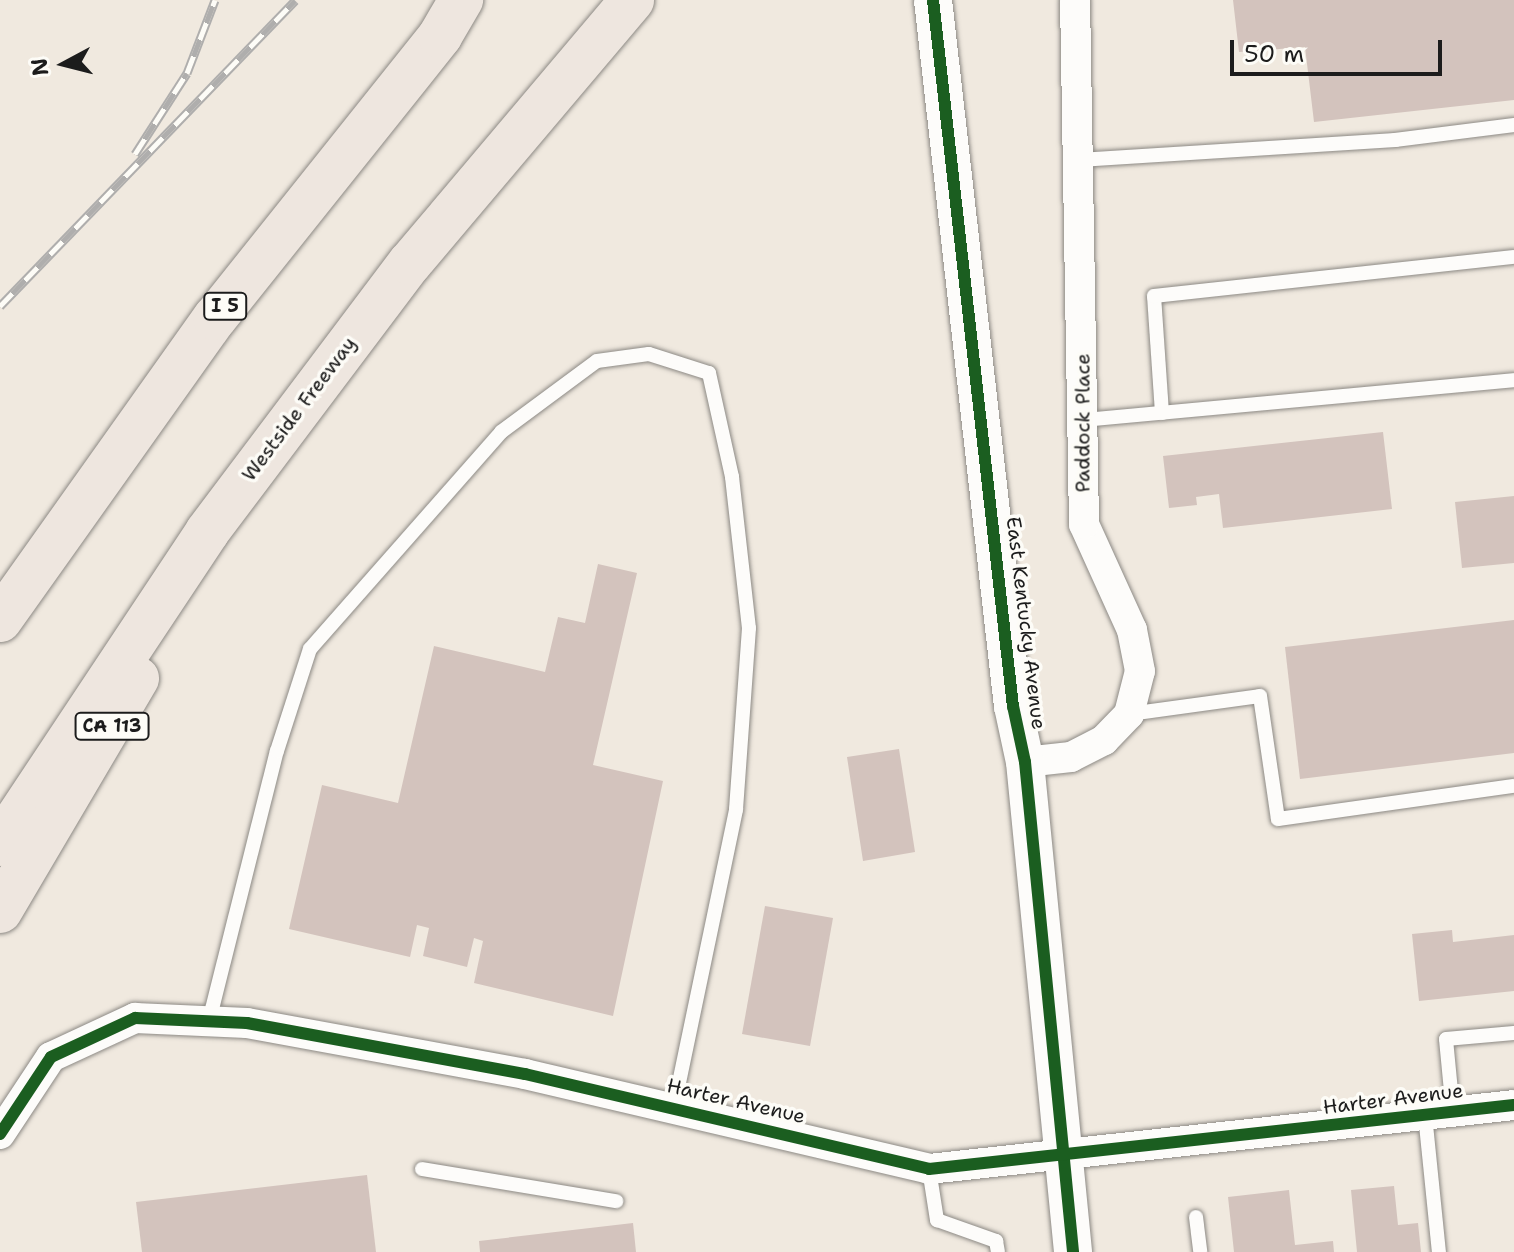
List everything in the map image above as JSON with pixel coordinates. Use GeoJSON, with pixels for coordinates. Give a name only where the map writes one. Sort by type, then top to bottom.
{"type":"FeatureCollection","features":[{"type":"Feature","properties":{"kind":"highway"},"geometry":{"type":"LineString","coordinates":[[0,573],[295,177],[422,22],[459,0]]}},
{"type":"Feature","properties":{"kind":"highway","name":"I 5"},"geometry":{"type":"LineString","coordinates":[[0,620],[215,318],[440,36],[459,0]]}},
{"type":"Feature","properties":{"kind":"highway","name":"Westside Freeway"},"geometry":{"type":"LineString","coordinates":[[0,844],[207,532],[410,263],[632,0]]}},
{"type":"Feature","properties":{"kind":"highway","name":"CA 113"},"geometry":{"type":"LineString","coordinates":[[0,911],[121,712],[207,532]]}},
{"type":"Feature","properties":{"kind":"street","name":"East Kentucky Avenue"},"geometry":{"type":"LineString","coordinates":[[933,0],[1013,706],[1025,762],[1073,1252]]}},
{"type":"Feature","properties":{"kind":"street","name":"Paddock Place"},"geometry":{"type":"LineString","coordinates":[[1075,0],[1084,524],[1132,630],[1140,671],[1129,714]]}},
{"type":"Feature","properties":{"kind":"street"},"geometry":{"type":"LineString","coordinates":[[1025,762],[1071,757],[1104,740],[1129,714]]}},
{"type":"Feature","properties":{"kind":"street","name":"Harter Avenue"},"geometry":{"type":"LineString","coordinates":[[0,1134],[51,1057],[135,1018],[247,1023],[525,1074],[929,1169],[1514,1105]]}},
{"type":"Feature","properties":{"kind":"lane"},"geometry":{"type":"LineString","coordinates":[[1079,160],[1395,140],[1514,125]]}},
{"type":"Feature","properties":{"kind":"lane"},"geometry":{"type":"LineString","coordinates":[[1162,413],[1154,296],[1514,257]]}},
{"type":"Feature","properties":{"kind":"lane"},"geometry":{"type":"LineString","coordinates":[[209,1021],[277,751],[310,649],[501,432],[597,361],[649,354],[709,373],[732,477],[749,628],[736,810],[674,1108]]}},
{"type":"Feature","properties":{"kind":"lane"},"geometry":{"type":"LineString","coordinates":[[1084,420],[1514,380]]}},
{"type":"Feature","properties":{"kind":"lane"},"geometry":{"type":"LineString","coordinates":[[1129,714],[1260,696],[1278,819],[1514,786]]}},
{"type":"Feature","properties":{"kind":"lane"},"geometry":{"type":"LineString","coordinates":[[1439,1252],[1439,1114],[1446,1039],[1514,1033]]}},
{"type":"Feature","properties":{"kind":"lane"},"geometry":{"type":"LineString","coordinates":[[422,1169],[616,1201]]}},
{"type":"Feature","properties":{"kind":"lane"},"geometry":{"type":"LineString","coordinates":[[929,1169],[937,1220],[996,1241],[998,1252]]}},
{"type":"Feature","properties":{"kind":"lane"},"geometry":{"type":"LineString","coordinates":[[1196,1217],[1200,1252]]}},
{"type":"Feature","properties":{"kind":"building"},"geometry":{"type":"Polygon","coordinates":[[[1233,0],[1514,0],[1514,100],[1314,122],[1305,47],[1239,52],[1233,0]]]}},
{"type":"Feature","properties":{"kind":"building"},"geometry":{"type":"Polygon","coordinates":[[[1383,432],[1392,509],[1223,528],[1219,494],[1196,497],[1197,505],[1169,508],[1163,456],[1383,432]]]}},
{"type":"Feature","properties":{"kind":"building"},"geometry":{"type":"Polygon","coordinates":[[[1514,496],[1514,563],[1462,568],[1455,502],[1514,496]]]}},
{"type":"Feature","properties":{"kind":"building"},"geometry":{"type":"Polygon","coordinates":[[[598,564],[637,573],[593,765],[663,781],[613,1016],[474,983],[483,941],[474,938],[467,967],[423,956],[429,928],[417,925],[410,957],[289,929],[322,785],[398,803],[434,646],[545,672],[558,617],[585,623],[598,564]]]}},
{"type":"Feature","properties":{"kind":"building"},"geometry":{"type":"Polygon","coordinates":[[[1514,620],[1514,753],[1300,779],[1285,647],[1514,620]]]}},
{"type":"Feature","properties":{"kind":"building"},"geometry":{"type":"Polygon","coordinates":[[[899,749],[915,852],[863,861],[847,757],[899,749]]]}},
{"type":"Feature","properties":{"kind":"building"},"geometry":{"type":"Polygon","coordinates":[[[765,906],[833,918],[810,1046],[742,1034],[765,906]]]}},
{"type":"Feature","properties":{"kind":"building"},"geometry":{"type":"Polygon","coordinates":[[[1452,930],[1453,942],[1514,935],[1514,991],[1419,1001],[1412,934],[1452,930]]]}},
{"type":"Feature","properties":{"kind":"building"},"geometry":{"type":"Polygon","coordinates":[[[367,1175],[376,1252],[142,1252],[136,1202],[367,1175]]]}},
{"type":"Feature","properties":{"kind":"building"},"geometry":{"type":"Polygon","coordinates":[[[1394,1186],[1398,1225],[1418,1223],[1421,1252],[1357,1252],[1351,1190],[1394,1186]]]}},
{"type":"Feature","properties":{"kind":"building"},"geometry":{"type":"Polygon","coordinates":[[[1289,1190],[1295,1245],[1333,1241],[1334,1252],[1234,1252],[1228,1197],[1289,1190]]]}},
{"type":"Feature","properties":{"kind":"building"},"geometry":{"type":"Polygon","coordinates":[[[633,1223],[636,1252],[480,1252],[479,1241],[633,1223]]]}},
{"type":"Feature","properties":{"kind":"railway"},"geometry":{"type":"LineString","coordinates":[[135,154],[187,73],[215,0]]}},
{"type":"Feature","properties":{"kind":"railway"},"geometry":{"type":"LineString","coordinates":[[0,306],[295,0]]}},
{"type":"Feature","properties":{"kind":"cycle path"},"geometry":{"type":"LineString","coordinates":[[933,0],[1013,706],[1025,762],[1073,1252]]}},
{"type":"Feature","properties":{"kind":"cycle path"},"geometry":{"type":"LineString","coordinates":[[0,1134],[51,1057],[135,1018],[247,1023],[525,1074],[929,1169],[1514,1105]]}}]}
